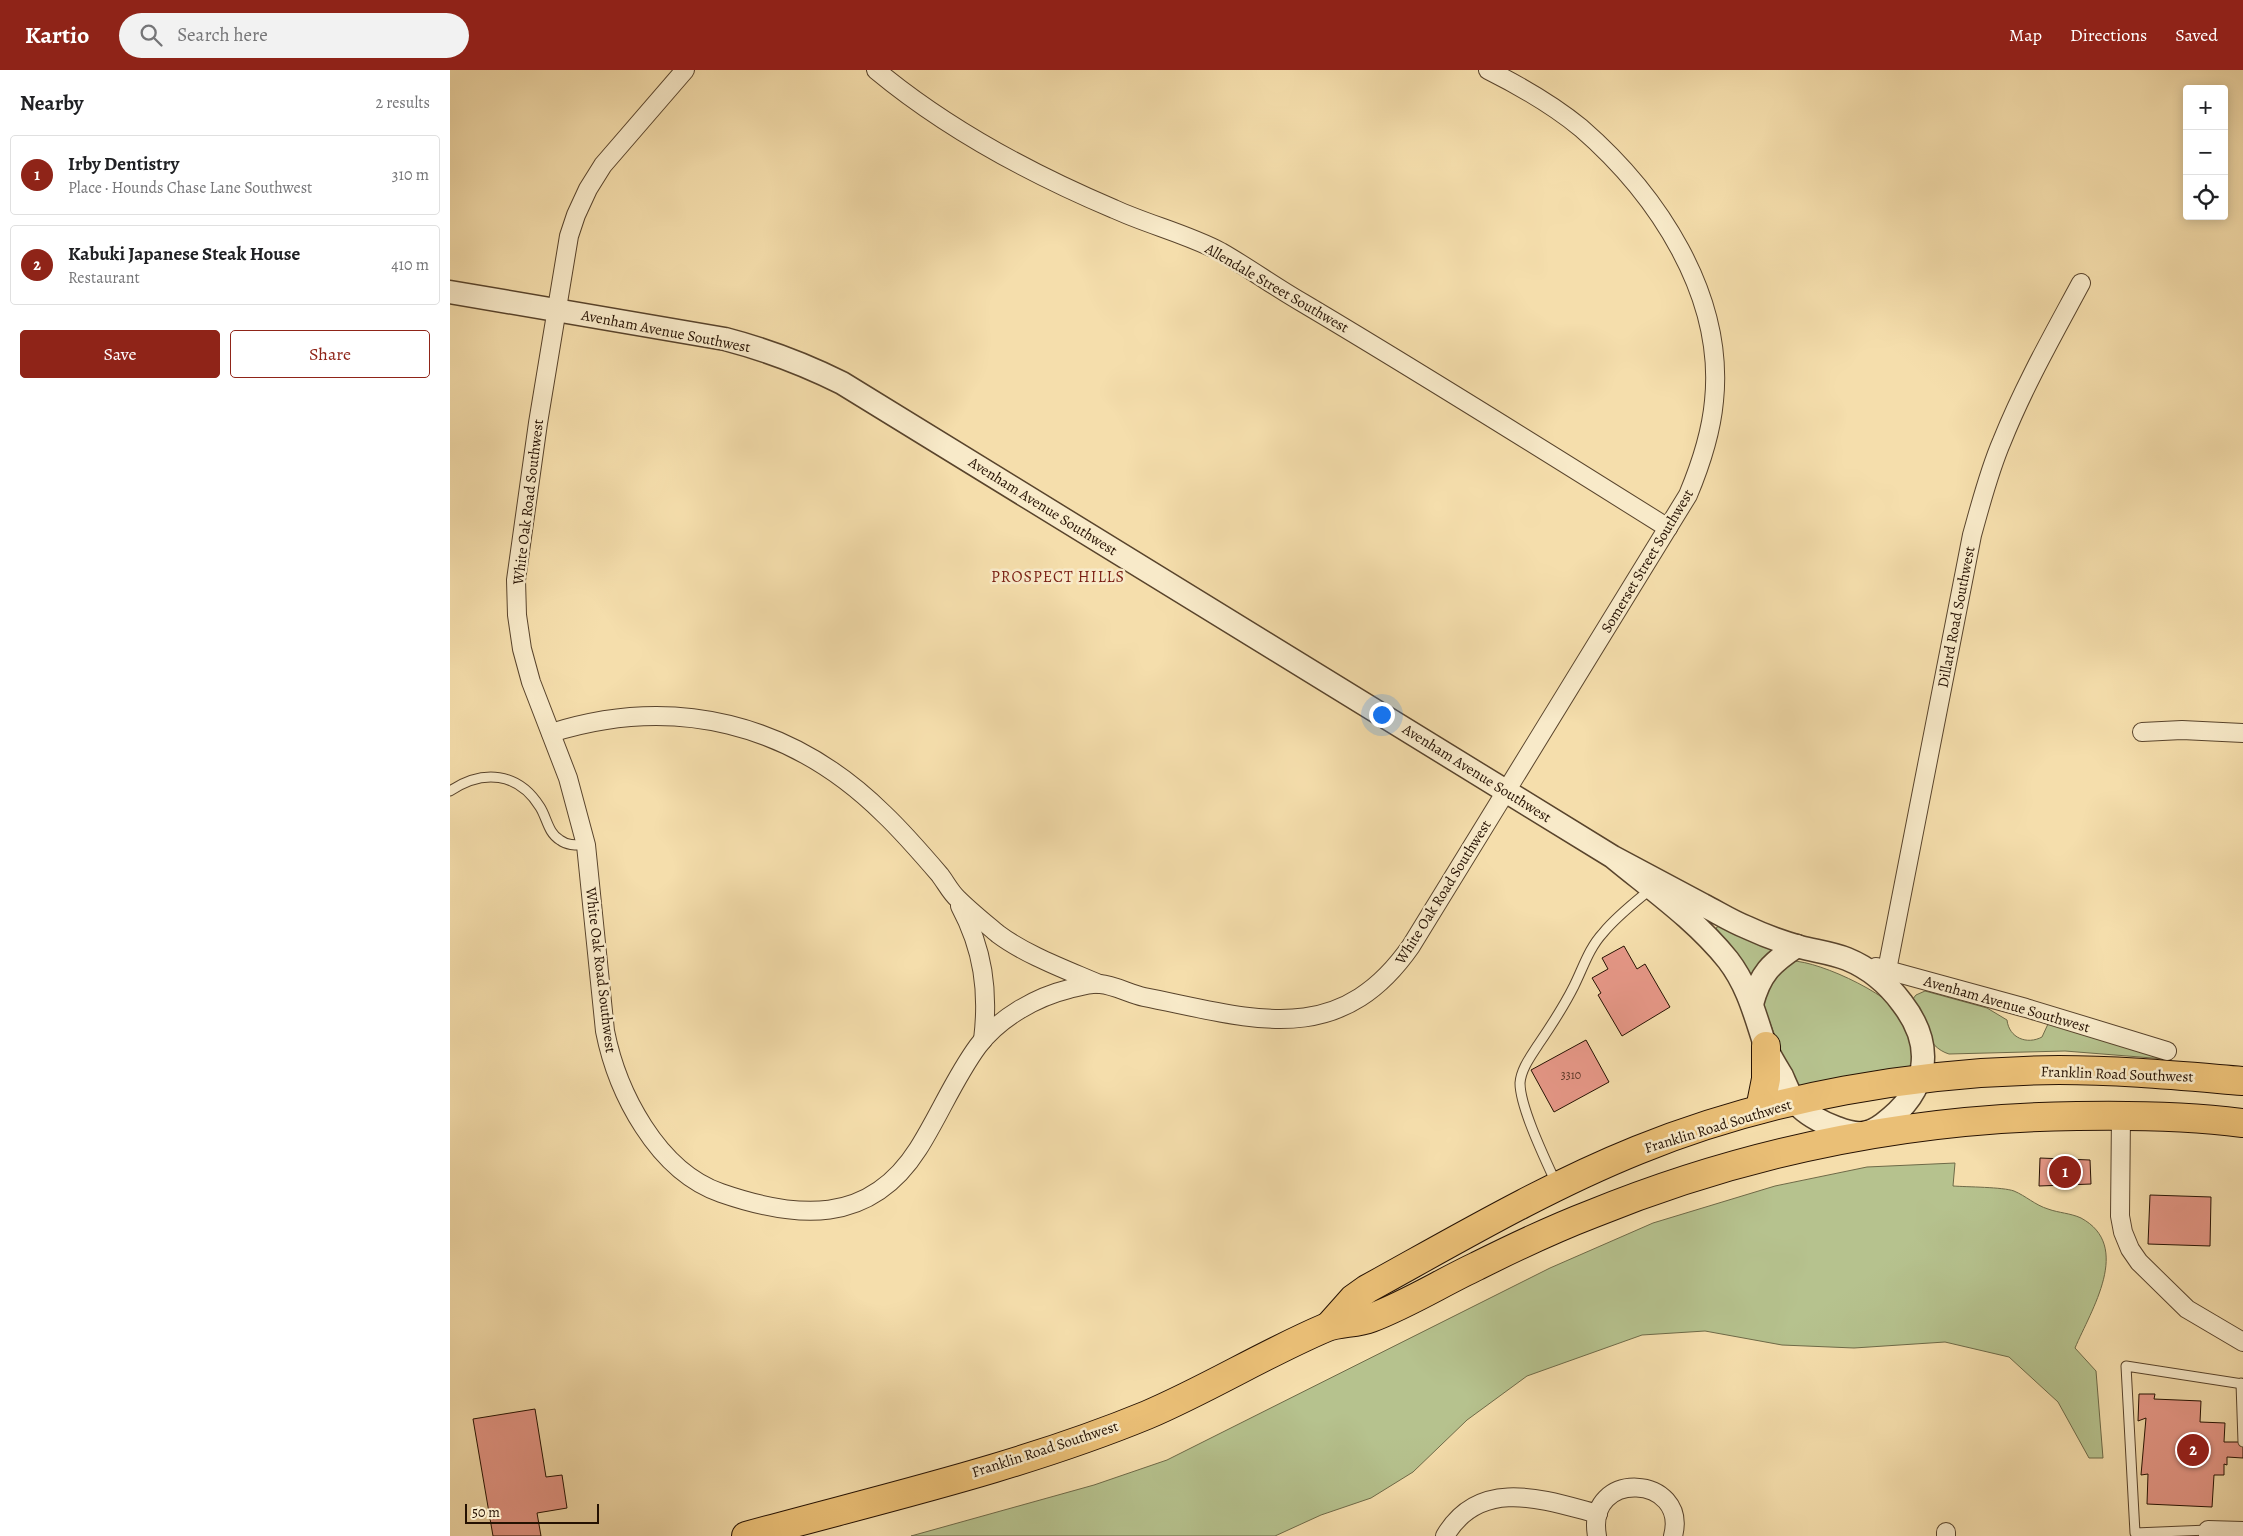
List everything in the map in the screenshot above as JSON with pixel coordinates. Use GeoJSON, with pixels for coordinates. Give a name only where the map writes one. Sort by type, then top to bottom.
{"type":"FeatureCollection","features":[{"type":"Feature","properties":{"kind":"main road"},"geometry":{"type":"LineString","coordinates":[[1760,1109],[1766,1079],[1766,1046]]}},
{"type":"Feature","properties":{"kind":"main road","name":"Franklin Road Southwest"},"geometry":{"type":"LineString","coordinates":[[1329,1326],[1353,1299],[1367,1289],[1557,1185],[1639,1149],[1760,1109],[1849,1090],[1986,1073],[2059,1070],[2156,1073],[2243,1082]]}},
{"type":"Feature","properties":{"kind":"main road","name":"Franklin Road Southwest"},"geometry":{"type":"LineString","coordinates":[[746,1536],[922,1488],[1065,1446],[1146,1415],[1202,1390],[1329,1326],[1366,1320],[1410,1301],[1476,1266],[1550,1232],[1662,1187],[1772,1155],[1864,1134],[1971,1121],[2033,1116],[2121,1115],[2242,1119]]}},
{"type":"Feature","properties":{"kind":"street","name":"White Oak Road Southwest"},"geometry":{"type":"LineString","coordinates":[[685,70],[603,165],[588,189],[569,236],[538,423],[516,580],[517,615],[522,649],[531,682],[568,778],[586,845],[605,1031],[610,1054],[632,1107],[652,1138],[679,1168],[710,1190],[756,1206],[791,1212],[820,1212],[840,1209],[862,1201],[886,1186],[908,1163],[983,1040],[1006,1020],[1043,998],[1069,989],[1100,984],[1142,997],[1277,1020],[1312,1017],[1336,1010],[1358,999],[1379,985],[1397,967],[1506,791]]}},
{"type":"Feature","properties":{"kind":"street","name":"Allendale Street Southwest"},"geometry":{"type":"LineString","coordinates":[[876,70],[956,127],[1008,159],[1063,187],[1119,211],[1181,234],[1220,252],[1396,357],[1668,528]]}},
{"type":"Feature","properties":{"kind":"street","name":"Somerset Street Southwest"},"geometry":{"type":"LineString","coordinates":[[1488,70],[1553,107],[1580,128],[1612,157],[1640,190],[1660,218],[1682,255],[1700,294],[1710,326],[1714,359],[1713,407],[1710,432],[1701,464],[1688,495],[1506,791]]}},
{"type":"Feature","properties":{"kind":"street","name":"Dillard Road Southwest"},"geometry":{"type":"LineString","coordinates":[[1887,970],[1972,535],[1985,488],[2002,440],[2081,283]]}},
{"type":"Feature","properties":{"kind":"street","name":"Avenham Avenue Southwest"},"geometry":{"type":"LineString","coordinates":[[450,292],[725,339],[766,350],[805,364],[842,383],[1613,857],[1745,927],[1797,946],[2167,1051]]}},
{"type":"Feature","properties":{"kind":"street"},"geometry":{"type":"LineString","coordinates":[[551,733],[603,719],[638,715],[667,715],[702,718],[770,737],[823,765],[883,812],[913,843],[957,898],[1000,935],[1060,967],[1100,984]]}},
{"type":"Feature","properties":{"kind":"street"},"geometry":{"type":"LineString","coordinates":[[2142,732],[2182,730],[2243,734]]}},
{"type":"Feature","properties":{"kind":"street","name":"Avenham Avenue Southwest"},"geometry":{"type":"LineString","coordinates":[[1613,857],[1710,939],[1730,963],[1752,1004],[1766,1046],[1795,1102],[1808,1113],[1827,1124],[1843,1130],[1864,1134],[1882,1125],[1900,1109],[1920,1080],[1924,1057],[1921,1036],[1912,1016],[1882,981],[1846,959]]}},
{"type":"Feature","properties":{"kind":"street"},"geometry":{"type":"LineString","coordinates":[[957,898],[972,927],[981,954],[986,983],[987,1012],[983,1040]]}},
{"type":"Feature","properties":{"kind":"street"},"geometry":{"type":"LineString","coordinates":[[1752,1004],[1756,988],[1763,974],[1778,958],[1797,946]]}},
{"type":"Feature","properties":{"kind":"street"},"geometry":{"type":"LineString","coordinates":[[2121,1115],[2120,1216],[2123,1232],[2130,1249],[2139,1262],[2187,1309],[2243,1342]]}},
{"type":"Feature","properties":{"kind":"street"},"geometry":{"type":"LineString","coordinates":[[1598,1536],[1596,1526],[1598,1514],[1609,1496],[1620,1489],[1641,1487],[1653,1490],[1668,1504],[1674,1518],[1673,1536]]}},
{"type":"Feature","properties":{"kind":"street"},"geometry":{"type":"LineString","coordinates":[[1445,1536],[1462,1515],[1477,1504],[1498,1497],[1516,1496],[1551,1502],[1598,1514]]}},
{"type":"Feature","properties":{"kind":"street"},"geometry":{"type":"LineString","coordinates":[[2208,1533],[2243,1531]]}},
{"type":"Feature","properties":{"kind":"lane"},"geometry":{"type":"LineString","coordinates":[[450,791],[465,781],[478,777],[507,779],[518,784],[531,794],[541,808],[551,832],[558,840],[568,844],[586,845]]}},
{"type":"Feature","properties":{"kind":"lane"},"geometry":{"type":"LineString","coordinates":[[1557,1185],[1541,1149],[1522,1097],[1520,1081],[1524,1067],[1574,986],[1583,964],[1602,933],[1622,913],[1651,889]]}},
{"type":"Feature","properties":{"kind":"lane"},"geometry":{"type":"LineString","coordinates":[[2208,1533],[2135,1533],[2126,1366],[2242,1384],[2243,1442]]}},
{"type":"Feature","properties":{"kind":"green space"},"geometry":{"type":"Polygon","coordinates":[[[1719,926],[1776,951],[1752,980],[1717,932],[1716,928],[1719,926]]]}},
{"type":"Feature","properties":{"kind":"green space"},"geometry":{"type":"Polygon","coordinates":[[[1792,961],[1821,967],[1839,974],[1876,993],[1891,1004],[1903,1015],[1910,1026],[1913,1041],[1914,1068],[1798,1090],[1792,1082],[1762,1001],[1767,978],[1792,961]]]}},
{"type":"Feature","properties":{"kind":"green space"},"geometry":{"type":"Polygon","coordinates":[[[1925,991],[1987,1008],[2007,1020],[2011,1031],[2025,1040],[2042,1037],[2048,1024],[2165,1057],[2165,1059],[2065,1051],[1949,1054],[1935,1045],[1925,1032],[1912,1000],[1916,995],[1925,991]]]}},
{"type":"Feature","properties":{"kind":"green space"},"geometry":{"type":"Polygon","coordinates":[[[1955,1163],[1953,1186],[2014,1191],[2043,1207],[2081,1218],[2096,1230],[2104,1245],[2106,1261],[2104,1279],[2098,1298],[2075,1348],[2096,1371],[2103,1458],[2089,1458],[2058,1402],[2009,1357],[1945,1342],[1854,1348],[1782,1345],[1705,1331],[1642,1335],[1527,1376],[1467,1420],[1413,1472],[1371,1498],[1321,1515],[1275,1536],[911,1536],[1094,1485],[1167,1460],[1550,1268],[1653,1223],[1775,1186],[1867,1167],[1955,1163]]]}},
{"type":"Feature","properties":{"kind":"building"},"geometry":{"type":"Polygon","coordinates":[[[1624,946],[1637,969],[1645,964],[1670,1007],[1622,1036],[1598,995],[1601,993],[1592,978],[1608,969],[1602,958],[1624,946]]]}},
{"type":"Feature","properties":{"kind":"building"},"geometry":{"type":"Polygon","coordinates":[[[1586,1040],[1609,1082],[1554,1112],[1531,1070],[1586,1040]]]}},
{"type":"Feature","properties":{"kind":"building"},"geometry":{"type":"Polygon","coordinates":[[[2040,1158],[2090,1160],[2091,1184],[2039,1186],[2040,1158]]]}},
{"type":"Feature","properties":{"kind":"building"},"geometry":{"type":"Polygon","coordinates":[[[2150,1195],[2211,1197],[2210,1246],[2148,1244],[2150,1195]]]}},
{"type":"Feature","properties":{"kind":"building"},"geometry":{"type":"Polygon","coordinates":[[[2139,1394],[2155,1394],[2154,1399],[2201,1401],[2200,1422],[2225,1423],[2224,1442],[2243,1442],[2243,1458],[2227,1457],[2227,1465],[2224,1464],[2224,1475],[2214,1475],[2212,1507],[2147,1504],[2148,1474],[2141,1475],[2146,1418],[2138,1421],[2139,1394]]]}},
{"type":"Feature","properties":{"kind":"building"},"geometry":{"type":"Polygon","coordinates":[[[535,1409],[546,1477],[562,1475],[567,1508],[537,1513],[541,1536],[493,1536],[473,1419],[535,1409]]]}},
{"type":"Feature","properties":{"kind":"place","name":"Irby Dentistry"},"geometry":{"type":"Point","coordinates":[2065,1172]}},
{"type":"Feature","properties":{"kind":"place","name":"Kabuki Japanese Steak House"},"geometry":{"type":"Point","coordinates":[2193,1450]}},
{"type":"Feature","properties":{"kind":"district","name":"PROSPECT HILLS"},"geometry":{"type":"Point","coordinates":[1058,576]}}]}
